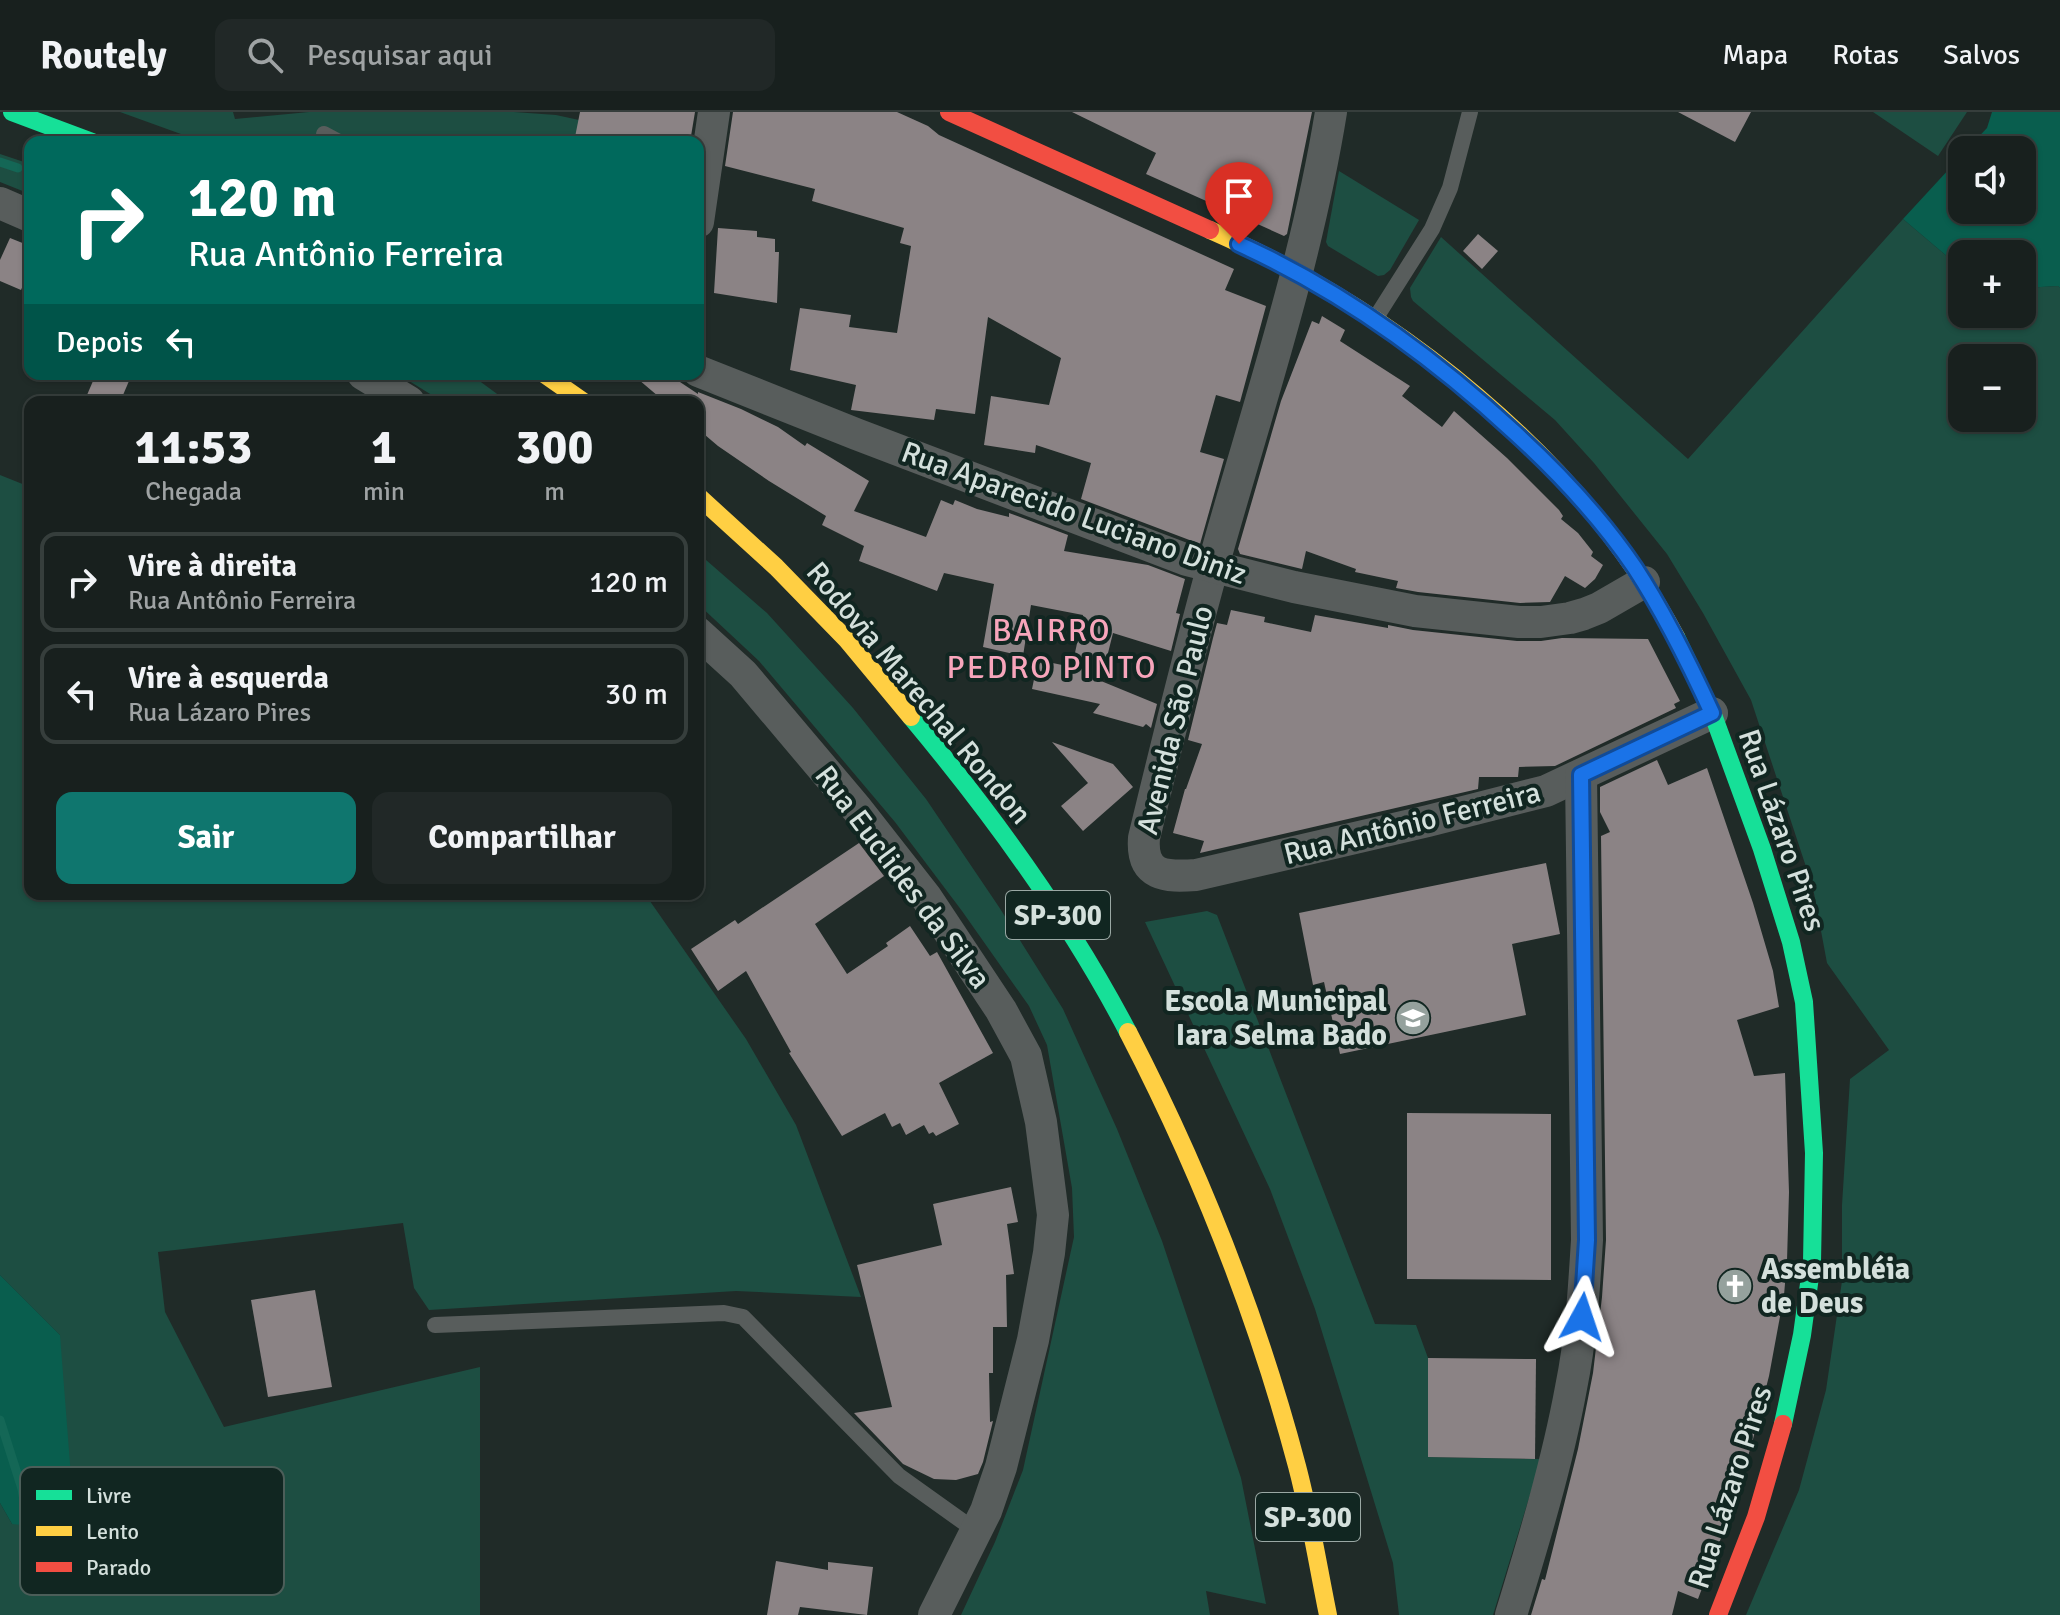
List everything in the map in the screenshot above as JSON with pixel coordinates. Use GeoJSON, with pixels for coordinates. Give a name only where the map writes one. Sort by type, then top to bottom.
{"type":"FeatureCollection","features":[{"type":"Feature","properties":{"kind":"street"},"geometry":{"type":"LineString","coordinates":[[12,112],[76,136]]}},
{"type":"Feature","properties":{"kind":"street"},"geometry":{"type":"LineString","coordinates":[[704,181],[714,112]]}},
{"type":"Feature","properties":{"kind":"street","name":"Rua Lázaro Pires"},"geometry":{"type":"LineString","coordinates":[[949,112],[1268,257],[1374,321],[1478,399],[1566,482],[1610,533],[1669,625],[1712,713],[1760,843],[1791,943],[1807,1028],[1814,1181],[1813,1251],[1808,1302],[1791,1392],[1761,1502],[1718,1615]]}},
{"type":"Feature","properties":{"kind":"street","name":"Avenida São Paulo"},"geometry":{"type":"LineString","coordinates":[[1149,863],[1143,850],[1144,838],[1213,566],[1297,274],[1331,112]]}},
{"type":"Feature","properties":{"kind":"street"},"geometry":{"type":"LineString","coordinates":[[0,203],[24,213]]}},
{"type":"Feature","properties":{"kind":"street","name":"Rua Aparecido Luciano Diniz"},"geometry":{"type":"LineString","coordinates":[[704,373],[1187,560],[1294,587],[1384,606],[1473,618],[1541,622],[1584,614],[1644,582]]}},
{"type":"Feature","properties":{"kind":"street"},"geometry":{"type":"LineString","coordinates":[[373,380],[399,396]]}},
{"type":"Feature","properties":{"kind":"street"},"geometry":{"type":"LineString","coordinates":[[553,380],[575,396]]}},
{"type":"Feature","properties":{"kind":"street","name":"Rodovia Marechal Rondon"},"geometry":{"type":"LineString","coordinates":[[704,501],[776,567],[847,640],[960,775],[1035,879],[1105,989],[1165,1104],[1217,1223],[1257,1331],[1298,1469],[1328,1615]]}},
{"type":"Feature","properties":{"kind":"street","name":"Rua Euclides da Silva"},"geometry":{"type":"LineString","coordinates":[[704,638],[743,674],[857,809],[926,897],[1001,1010],[1026,1056],[1041,1122],[1053,1215],[1050,1240],[1033,1340],[1010,1436],[986,1511],[934,1615]]}},
{"type":"Feature","properties":{"kind":"street","name":"Rua Antônio Ferreira"},"geometry":{"type":"LineString","coordinates":[[1149,863],[1159,873],[1171,877],[1196,875],[1546,791],[1712,713]]}},
{"type":"Feature","properties":{"kind":"street"},"geometry":{"type":"LineString","coordinates":[[1511,1615],[1562,1433],[1577,1355],[1584,1294],[1587,1240],[1581,775]]}},
{"type":"Feature","properties":{"kind":"lane"},"geometry":{"type":"LineString","coordinates":[[1374,321],[1432,229],[1450,188],[1470,112]]}},
{"type":"Feature","properties":{"kind":"lane"},"geometry":{"type":"LineString","coordinates":[[435,1325],[724,1313],[743,1317],[899,1476],[976,1531]]}},
{"type":"Feature","properties":{"kind":"green space"},"geometry":{"type":"Polygon","coordinates":[[[120,112],[233,112],[235,119],[309,112],[514,112],[579,120],[575,136],[186,136],[120,112]]]}},
{"type":"Feature","properties":{"kind":"green space"},"geometry":{"type":"Polygon","coordinates":[[[1873,112],[1967,112],[1951,136],[1948,136],[1938,156],[1873,112]]]}},
{"type":"Feature","properties":{"kind":"green space"},"geometry":{"type":"Polygon","coordinates":[[[1992,112],[2060,112],[2060,288],[2036,287],[2036,240],[1948,240],[1948,257],[1903,219],[1948,170],[1948,224],[2036,224],[2036,136],[1979,136],[1987,128],[1992,112]]]}},
{"type":"Feature","properties":{"kind":"green space"},"geometry":{"type":"Polygon","coordinates":[[[0,154],[24,162],[24,192],[0,182],[0,154]]]}},
{"type":"Feature","properties":{"kind":"green space"},"geometry":{"type":"Polygon","coordinates":[[[1339,171],[1419,220],[1384,275],[1378,276],[1326,242],[1339,171]]]}},
{"type":"Feature","properties":{"kind":"green space"},"geometry":{"type":"Polygon","coordinates":[[[1903,219],[1948,257],[1948,328],[2036,328],[2036,287],[2060,288],[2060,1615],[1746,1615],[1799,1490],[1826,1390],[1842,1281],[1842,1205],[1850,1079],[1889,1050],[1827,963],[1813,888],[1751,700],[1667,554],[1555,420],[1413,301],[1410,288],[1441,237],[1688,459],[1903,219]]]}},
{"type":"Feature","properties":{"kind":"green space"},"geometry":{"type":"Polygon","coordinates":[[[408,380],[478,380],[500,396],[433,396],[408,380]]]}},
{"type":"Feature","properties":{"kind":"green space"},"geometry":{"type":"Polygon","coordinates":[[[0,475],[24,485],[24,900],[649,900],[746,1039],[796,1125],[861,1297],[736,1291],[429,1310],[414,1288],[403,1223],[158,1252],[165,1312],[224,1427],[480,1367],[480,1615],[0,1615],[0,1503],[12,1524],[20,1492],[20,1595],[284,1595],[284,1467],[26,1467],[60,1335],[0,1275],[0,475]]]}},
{"type":"Feature","properties":{"kind":"green space"},"geometry":{"type":"Polygon","coordinates":[[[704,558],[767,613],[853,708],[926,799],[1063,1009],[1117,1129],[1162,1241],[1241,1478],[1266,1604],[1206,1591],[1210,1615],[961,1615],[995,1542],[1023,1470],[1074,1237],[1072,1188],[1047,1045],[1029,1006],[962,911],[895,822],[759,661],[704,610],[704,558]]]}},
{"type":"Feature","properties":{"kind":"green space"},"geometry":{"type":"Polygon","coordinates":[[[1207,911],[1217,915],[1375,1324],[1416,1325],[1428,1358],[1428,1457],[1541,1459],[1493,1615],[1399,1615],[1393,1563],[1315,1309],[1270,1189],[1145,922],[1207,911]]]}},
{"type":"Feature","properties":{"kind":"green space"},"geometry":{"type":"Polygon","coordinates":[[[0,1275],[60,1335],[70,1467],[20,1467],[20,1525],[12,1524],[0,1503],[0,1275]]]}},
{"type":"Feature","properties":{"kind":"building"},"geometry":{"type":"Polygon","coordinates":[[[580,112],[695,112],[691,136],[575,136],[580,112]]]}},
{"type":"Feature","properties":{"kind":"building"},"geometry":{"type":"Polygon","coordinates":[[[733,112],[897,112],[928,126],[939,135],[1234,269],[1225,290],[1266,306],[1240,402],[1216,395],[1200,452],[1224,459],[1200,544],[1081,499],[1091,463],[1036,445],[1035,453],[984,445],[991,396],[1049,405],[1061,358],[988,317],[975,414],[936,409],[934,420],[851,410],[856,385],[790,370],[800,308],[851,315],[849,327],[897,333],[911,246],[900,243],[904,228],[812,201],[815,189],[725,166],[733,112]]]}},
{"type":"Feature","properties":{"kind":"building"},"geometry":{"type":"Polygon","coordinates":[[[1072,112],[1312,112],[1287,234],[1284,236],[1146,174],[1156,153],[1072,112]]]}},
{"type":"Feature","properties":{"kind":"building"},"geometry":{"type":"Polygon","coordinates":[[[1678,112],[1751,112],[1735,142],[1678,112]]]}},
{"type":"Feature","properties":{"kind":"building"},"geometry":{"type":"Polygon","coordinates":[[[718,228],[757,231],[757,237],[775,239],[775,252],[779,252],[777,303],[714,293],[718,228]]]}},
{"type":"Feature","properties":{"kind":"building"},"geometry":{"type":"Polygon","coordinates":[[[1478,234],[1498,251],[1482,269],[1463,251],[1478,234]]]}},
{"type":"Feature","properties":{"kind":"building"},"geometry":{"type":"Polygon","coordinates":[[[10,238],[24,244],[24,283],[21,290],[0,281],[0,260],[10,238]]]}},
{"type":"Feature","properties":{"kind":"building"},"geometry":{"type":"Polygon","coordinates":[[[1322,316],[1345,330],[1340,341],[1410,386],[1402,396],[1442,427],[1454,411],[1507,458],[1559,510],[1563,516],[1561,519],[1578,533],[1593,552],[1591,556],[1603,565],[1595,579],[1585,588],[1565,576],[1550,602],[1520,603],[1396,588],[1398,581],[1355,572],[1356,569],[1306,551],[1302,569],[1240,554],[1238,549],[1281,401],[1312,321],[1319,324],[1322,316]]]}},
{"type":"Feature","properties":{"kind":"building"},"geometry":{"type":"Polygon","coordinates":[[[93,380],[129,380],[123,396],[87,396],[93,380]]]}},
{"type":"Feature","properties":{"kind":"building"},"geometry":{"type":"Polygon","coordinates":[[[639,380],[677,380],[698,394],[698,392],[741,409],[778,427],[805,446],[807,443],[869,481],[854,511],[926,537],[941,500],[953,505],[955,500],[1009,517],[1009,513],[1068,535],[1064,551],[1148,565],[1185,579],[1171,651],[1113,633],[1101,681],[1157,704],[1151,728],[1146,724],[1143,727],[1093,713],[1100,704],[1032,689],[1038,660],[1072,667],[1083,615],[1031,605],[1023,656],[983,647],[994,584],[944,573],[937,591],[859,561],[864,546],[822,525],[826,516],[769,481],[704,434],[704,396],[658,396],[639,380]]]}},
{"type":"Feature","properties":{"kind":"building"},"geometry":{"type":"Polygon","coordinates":[[[1231,610],[1265,617],[1264,622],[1311,632],[1315,615],[1388,628],[1388,625],[1517,641],[1648,639],[1680,701],[1674,704],[1676,708],[1555,766],[1519,767],[1518,777],[1479,777],[1478,789],[1200,853],[1204,841],[1173,833],[1202,744],[1188,740],[1213,638],[1217,623],[1227,625],[1231,610]]]}},
{"type":"Feature","properties":{"kind":"building"},"geometry":{"type":"Polygon","coordinates":[[[1052,742],[1113,764],[1133,787],[1083,831],[1061,806],[1088,783],[1052,742]]]}},
{"type":"Feature","properties":{"kind":"building"},"geometry":{"type":"Polygon","coordinates":[[[1657,760],[1668,785],[1707,768],[1773,971],[1779,1007],[1737,1020],[1754,1076],[1785,1073],[1789,1192],[1784,1295],[1769,1376],[1752,1443],[1732,1509],[1698,1599],[1678,1591],[1672,1615],[1531,1615],[1542,1579],[1545,1580],[1578,1449],[1593,1373],[1602,1297],[1606,1240],[1601,836],[1610,832],[1600,812],[1600,787],[1657,760]]]}},
{"type":"Feature","properties":{"kind":"building"},"geometry":{"type":"Polygon","coordinates":[[[859,843],[884,876],[815,924],[847,974],[888,946],[886,943],[910,926],[930,956],[937,952],[993,1053],[939,1083],[959,1124],[936,1136],[933,1132],[929,1134],[924,1125],[906,1135],[900,1123],[892,1127],[885,1113],[842,1136],[789,1053],[746,971],[718,991],[691,949],[735,920],[738,924],[859,843]]]}},
{"type":"Feature","properties":{"kind":"building"},"geometry":{"type":"Polygon","coordinates":[[[1546,863],[1560,934],[1512,944],[1526,1015],[1340,1054],[1324,982],[1313,985],[1299,913],[1546,863]]]}},
{"type":"Feature","properties":{"kind":"building"},"geometry":{"type":"Polygon","coordinates":[[[1407,1113],[1551,1114],[1551,1280],[1407,1279],[1407,1113]]]}},
{"type":"Feature","properties":{"kind":"building"},"geometry":{"type":"Polygon","coordinates":[[[1011,1187],[1018,1222],[1007,1224],[1014,1274],[1006,1275],[1007,1327],[993,1327],[993,1373],[989,1373],[990,1422],[993,1421],[983,1462],[978,1474],[956,1480],[934,1479],[903,1464],[854,1413],[892,1407],[857,1265],[942,1245],[933,1204],[1011,1187]]]}},
{"type":"Feature","properties":{"kind":"building"},"geometry":{"type":"Polygon","coordinates":[[[315,1290],[332,1387],[268,1397],[251,1300],[315,1290]]]}},
{"type":"Feature","properties":{"kind":"building"},"geometry":{"type":"Polygon","coordinates":[[[1428,1358],[1536,1359],[1535,1459],[1428,1457],[1428,1358]]]}},
{"type":"Feature","properties":{"kind":"building"},"geometry":{"type":"Polygon","coordinates":[[[776,1561],[828,1570],[828,1562],[873,1567],[867,1615],[800,1607],[798,1615],[767,1615],[776,1561]]]}},
{"type":"Feature","properties":{"kind":"waterway"},"geometry":{"type":"LineString","coordinates":[[0,162],[18,168]]}},
{"type":"Feature","properties":{"kind":"waterway"},"geometry":{"type":"LineString","coordinates":[[0,1420],[20,1483]]}},
{"type":"Feature","properties":{"kind":"traffic: fast"},"geometry":{"type":"LineString","coordinates":[[12,112],[76,136]]}},
{"type":"Feature","properties":{"kind":"traffic: fast"},"geometry":{"type":"LineString","coordinates":[[1676,637],[1712,712],[1762,849],[1791,942],[1804,1002],[1814,1153],[1812,1262],[1802,1335],[1783,1424]]}},
{"type":"Feature","properties":{"kind":"traffic: fast"},"geometry":{"type":"LineString","coordinates":[[911,717],[1028,869],[1081,949],[1128,1032]]}},
{"type":"Feature","properties":{"kind":"traffic: slow"},"geometry":{"type":"LineString","coordinates":[[1210,230],[1280,264],[1348,303],[1414,347],[1477,396],[1535,450],[1589,508],[1636,571],[1676,637]]}},
{"type":"Feature","properties":{"kind":"traffic: slow"},"geometry":{"type":"LineString","coordinates":[[553,380],[575,396]]}},
{"type":"Feature","properties":{"kind":"traffic: slow"},"geometry":{"type":"LineString","coordinates":[[704,501],[776,567],[847,640],[911,717]]}},
{"type":"Feature","properties":{"kind":"traffic: slow"},"geometry":{"type":"LineString","coordinates":[[1128,1032],[1203,1191],[1264,1354],[1302,1484],[1328,1615]]}},
{"type":"Feature","properties":{"kind":"traffic: jam"},"geometry":{"type":"LineString","coordinates":[[949,112],[1210,230]]}},
{"type":"Feature","properties":{"kind":"traffic: jam"},"geometry":{"type":"LineString","coordinates":[[1718,1615],[1756,1517],[1783,1424]]}},
{"type":"Feature","properties":{"kind":"place","name":"Escola Municipal Iara Selma Bado"},"geometry":{"type":"Point","coordinates":[1413,1018]}},
{"type":"Feature","properties":{"kind":"place","name":"Assembléia de Deus"},"geometry":{"type":"Point","coordinates":[1735,1286]}},
{"type":"Feature","properties":{"kind":"district","name":"BAIRRO PEDRO PINTO"},"geometry":{"type":"Point","coordinates":[1052,648]}},
{"type":"Feature","properties":{"kind":"route"},"geometry":{"type":"LineString","coordinates":[[1239,244],[1268,257],[1397,336],[1478,399],[1531,447],[1610,533],[1644,582],[1712,713],[1581,775],[1587,1240],[1582,1317]]}}]}
